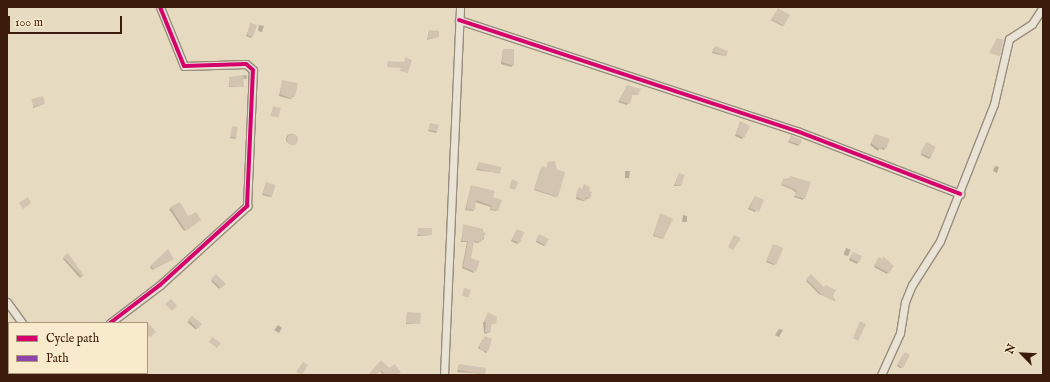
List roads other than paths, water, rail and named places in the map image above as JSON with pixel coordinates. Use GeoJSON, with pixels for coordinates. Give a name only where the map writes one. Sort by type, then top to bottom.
{"type":"FeatureCollection","features":[{"type":"Feature","properties":{"kind":"street"},"geometry":{"type":"LineString","coordinates":[[111,322],[160,285],[247,206],[253,70],[246,64],[184,66],[160,7]]}},
{"type":"Feature","properties":{"kind":"street"},"geometry":{"type":"LineString","coordinates":[[444,375],[458,20],[460,7]]}},
{"type":"Feature","properties":{"kind":"street"},"geometry":{"type":"LineString","coordinates":[[881,375],[900,333],[905,302],[912,285],[940,241],[960,194],[994,104],[1009,39],[1032,24],[1043,7]]}},
{"type":"Feature","properties":{"kind":"street"},"geometry":{"type":"LineString","coordinates":[[458,20],[797,131],[960,194]]}},
{"type":"Feature","properties":{"kind":"street"},"geometry":{"type":"LineString","coordinates":[[7,302],[21,322]]}}]}
